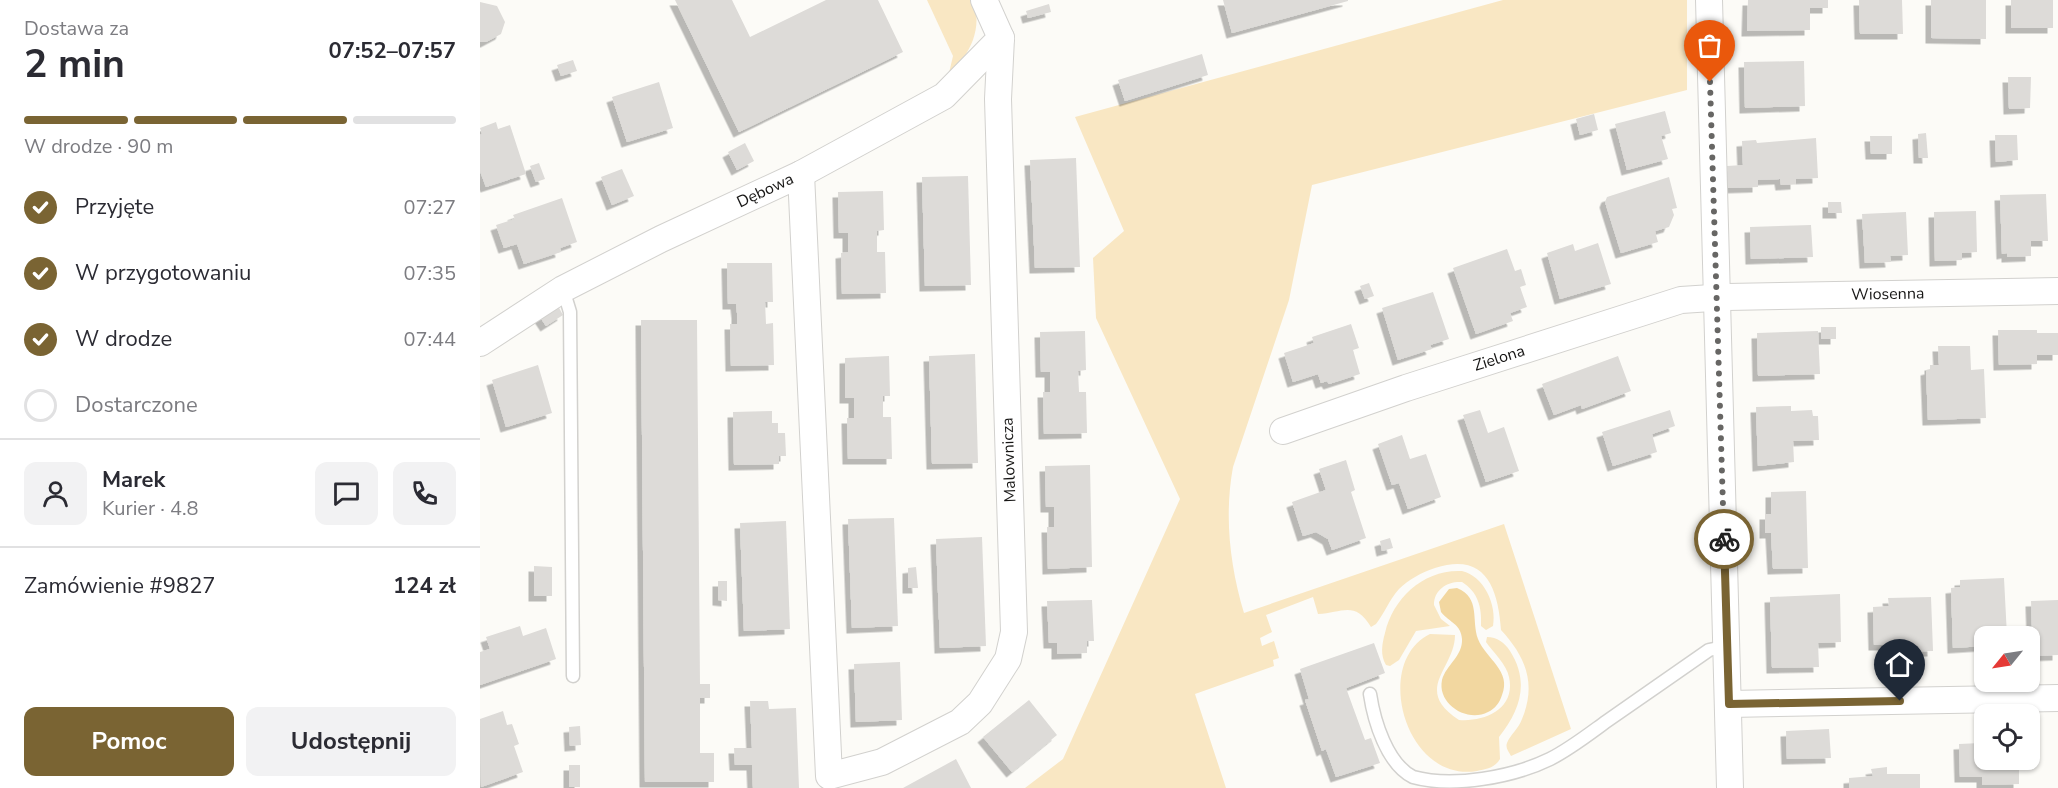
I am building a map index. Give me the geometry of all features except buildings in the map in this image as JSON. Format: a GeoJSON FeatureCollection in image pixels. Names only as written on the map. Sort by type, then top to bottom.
{"type":"FeatureCollection","features":[{"type":"Feature","properties":{"kind":"street"},"geometry":{"type":"LineString","coordinates":[[984,0],[1000,38]]}},
{"type":"Feature","properties":{"kind":"street"},"geometry":{"type":"LineString","coordinates":[[1709,0],[1730,788]]}},
{"type":"Feature","properties":{"kind":"street","name":"Dębowa"},"geometry":{"type":"LineString","coordinates":[[480,343],[563,289],[661,239],[801,174],[944,96],[1000,38]]}},
{"type":"Feature","properties":{"kind":"street","name":"Malownicza"},"geometry":{"type":"LineString","coordinates":[[801,174],[830,782],[882,762],[960,722],[980,703],[1008,659],[1014,632],[998,99],[1000,38]]}},
{"type":"Feature","properties":{"kind":"street","name":"Wiosenna"},"geometry":{"type":"LineString","coordinates":[[1717,297],[2058,291]]}},
{"type":"Feature","properties":{"kind":"street","name":"Zielona"},"geometry":{"type":"LineString","coordinates":[[1283,430],[1681,300],[1717,297]]}},
{"type":"Feature","properties":{"kind":"street"},"geometry":{"type":"LineString","coordinates":[[1729,704],[2058,698]]}},
{"type":"Feature","properties":{"kind":"lane"},"geometry":{"type":"LineString","coordinates":[[563,289],[570,312],[573,676]]}},
{"type":"Feature","properties":{"kind":"lane"},"geometry":{"type":"LineString","coordinates":[[1370,694],[1374,717],[1398,765],[1412,777],[1450,785],[1514,775],[1552,758],[1709,650],[1728,646]]}},
{"type":"Feature","properties":{"kind":"shaded area"},"geometry":{"type":"Polygon","coordinates":[[[927,0],[973,0],[977,20],[973,40],[963,58],[949,73],[953,56],[927,0]]]}},
{"type":"Feature","properties":{"kind":"shaded area"},"geometry":{"type":"Polygon","coordinates":[[[1503,0],[1687,0],[1687,90],[1312,185],[1289,300],[1233,467],[1229,504],[1230,541],[1235,577],[1244,613],[1504,524],[1571,729],[1511,756],[1507,743],[1521,722],[1526,706],[1528,682],[1526,671],[1517,650],[1501,630],[1496,600],[1486,577],[1477,569],[1452,564],[1430,570],[1407,582],[1395,593],[1376,624],[1371,627],[1359,613],[1354,611],[1318,614],[1313,597],[1266,615],[1272,632],[1260,638],[1262,646],[1274,641],[1279,658],[1273,660],[1274,666],[1195,694],[1226,788],[1025,788],[1063,759],[1180,499],[1096,318],[1093,258],[1124,231],[1075,117],[1503,0]]]}},
{"type":"Feature","properties":{"kind":"shaded area"},"geometry":{"type":"Polygon","coordinates":[[[1462,571],[1470,574],[1483,585],[1493,609],[1493,626],[1486,630],[1481,626],[1478,601],[1472,590],[1462,582],[1452,583],[1439,590],[1434,605],[1441,619],[1450,626],[1416,631],[1399,660],[1390,666],[1386,665],[1382,653],[1384,637],[1389,620],[1403,597],[1412,588],[1435,575],[1462,571]]]}},
{"type":"Feature","properties":{"kind":"shaded area"},"geometry":{"type":"Polygon","coordinates":[[[1457,588],[1465,592],[1469,598],[1474,610],[1478,639],[1504,679],[1499,703],[1491,711],[1480,715],[1471,715],[1455,709],[1444,697],[1442,689],[1444,675],[1460,650],[1462,639],[1460,630],[1441,612],[1439,602],[1449,589],[1457,588]]]}},
{"type":"Feature","properties":{"kind":"shaded area"},"geometry":{"type":"Polygon","coordinates":[[[1430,634],[1455,635],[1453,647],[1437,688],[1445,709],[1459,720],[1488,716],[1503,705],[1508,698],[1510,688],[1508,672],[1486,642],[1487,637],[1503,643],[1516,663],[1520,674],[1520,696],[1512,717],[1499,737],[1500,759],[1490,768],[1477,771],[1452,770],[1431,759],[1415,740],[1405,718],[1400,693],[1403,669],[1412,648],[1430,634]]]}},
{"type":"Feature","properties":{"kind":"way so far"},"geometry":{"type":"LineString","coordinates":[[1710,82],[1724,539]]}},
{"type":"Feature","properties":{"kind":"route"},"geometry":{"type":"LineString","coordinates":[[1724,539],[1729,704],[1900,701]]}}]}
